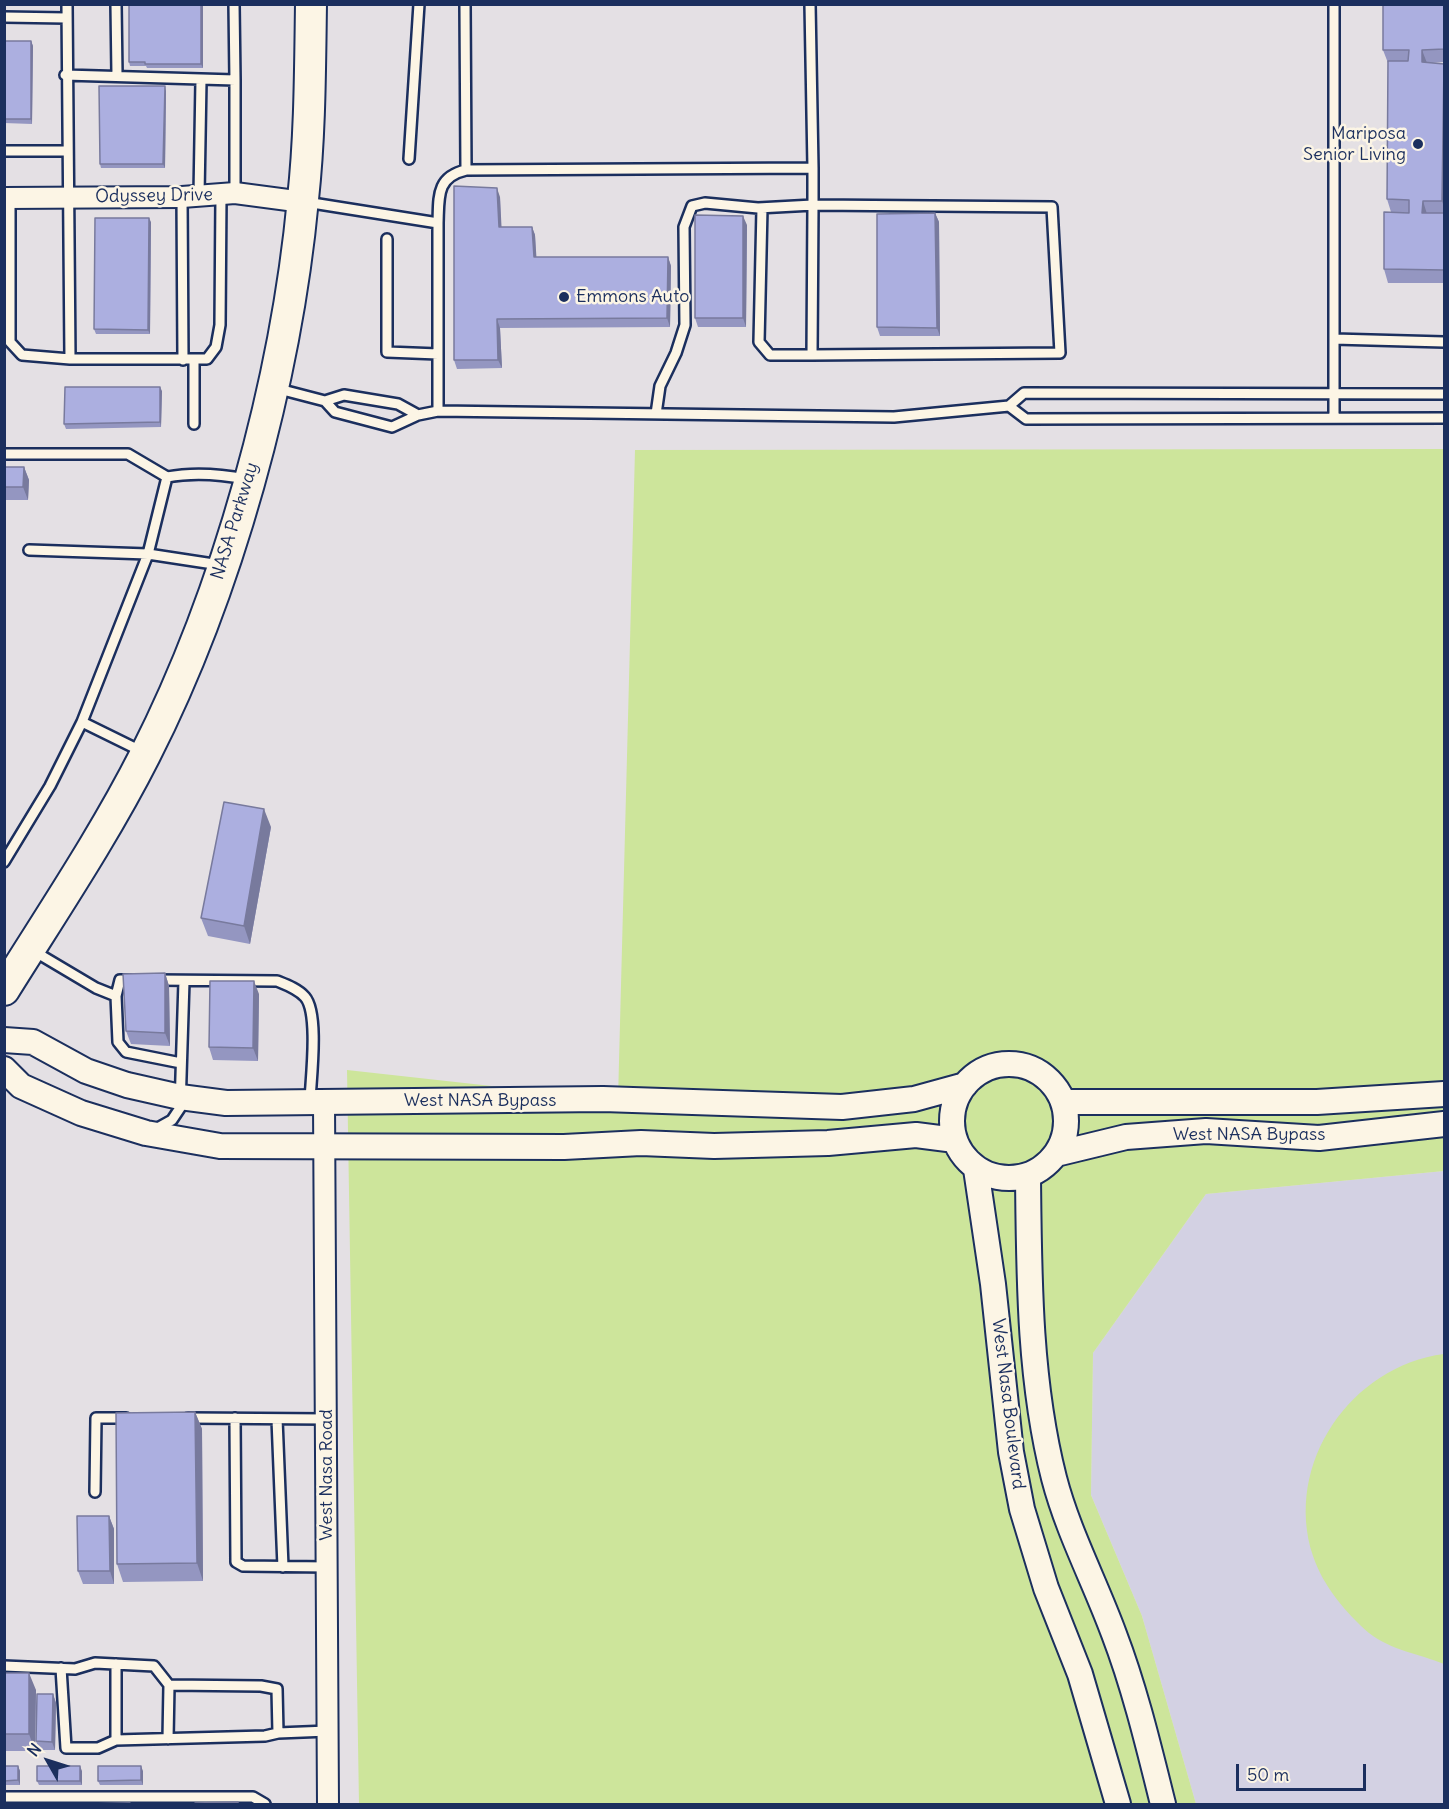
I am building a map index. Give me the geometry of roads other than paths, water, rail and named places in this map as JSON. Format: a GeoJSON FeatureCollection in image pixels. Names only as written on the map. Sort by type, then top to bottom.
{"type":"FeatureCollection","features":[{"type":"Feature","properties":{"kind":"main road","name":"NASA Parkway"},"geometry":{"type":"LineString","coordinates":[[4,990],[114,812],[146,754],[181,678],[223,565],[249,480],[273,387],[291,295],[308,141],[311,4]]}},
{"type":"Feature","properties":{"kind":"street","name":"Odyssey Drive"},"geometry":{"type":"LineString","coordinates":[[8,198],[228,194],[303,202]]}},
{"type":"Feature","properties":{"kind":"street","name":"West NASA Bypass"},"geometry":{"type":"LineString","coordinates":[[4,1040],[33,1042],[86,1071],[127,1085],[180,1097],[226,1103],[603,1099],[842,1107],[914,1099],[965,1084],[981,1072],[999,1065],[1018,1065],[1037,1072],[1045,1078],[1064,1102],[1317,1102],[1444,1094]]}},
{"type":"Feature","properties":{"kind":"street"},"geometry":{"type":"LineString","coordinates":[[4,1069],[21,1086],[81,1113],[146,1133],[220,1146],[564,1147],[640,1143],[714,1146],[828,1143],[916,1135],[955,1140]]}},
{"type":"Feature","properties":{"kind":"street"},"geometry":{"type":"LineString","coordinates":[[965,1084],[955,1102],[952,1121],[955,1140],[963,1156],[976,1169],[992,1176],[1010,1179],[1028,1176]]}},
{"type":"Feature","properties":{"kind":"street","name":"West Nasa Road"},"geometry":{"type":"LineString","coordinates":[[317,1102],[325,1145],[328,1804]]}},
{"type":"Feature","properties":{"kind":"street"},"geometry":{"type":"LineString","coordinates":[[1056,1154],[1064,1138],[1066,1120],[1064,1102]]}},
{"type":"Feature","properties":{"kind":"street","name":"West NASA Bypass"},"geometry":{"type":"LineString","coordinates":[[1028,1176],[1043,1167],[1056,1154],[1137,1136],[1206,1131],[1319,1138],[1444,1124]]}},
{"type":"Feature","properties":{"kind":"street","name":"West Nasa Boulevard"},"geometry":{"type":"LineString","coordinates":[[976,1169],[993,1284],[1011,1452],[1022,1509],[1046,1588],[1080,1674],[1118,1804]]}},
{"type":"Feature","properties":{"kind":"street","name":"West Nasa Boulevard"},"geometry":{"type":"LineString","coordinates":[[1028,1176],[1028,1266],[1038,1387],[1054,1478],[1080,1552],[1115,1637],[1163,1804]]}},
{"type":"Feature","properties":{"kind":"lane"},"geometry":{"type":"LineString","coordinates":[[67,4],[65,75],[70,358]]}},
{"type":"Feature","properties":{"kind":"lane"},"geometry":{"type":"LineString","coordinates":[[116,4],[117,75]]}},
{"type":"Feature","properties":{"kind":"lane"},"geometry":{"type":"LineString","coordinates":[[8,198],[10,342],[22,355],[70,358],[207,359],[216,347],[220,325],[234,80],[234,4]]}},
{"type":"Feature","properties":{"kind":"lane"},"geometry":{"type":"LineString","coordinates":[[409,159],[418,4]]}},
{"type":"Feature","properties":{"kind":"lane"},"geometry":{"type":"LineString","coordinates":[[465,4],[466,170]]}},
{"type":"Feature","properties":{"kind":"lane"},"geometry":{"type":"LineString","coordinates":[[810,4],[813,168],[812,355]]}},
{"type":"Feature","properties":{"kind":"lane"},"geometry":{"type":"LineString","coordinates":[[1334,4],[1334,417]]}},
{"type":"Feature","properties":{"kind":"lane"},"geometry":{"type":"LineString","coordinates":[[4,17],[66,18]]}},
{"type":"Feature","properties":{"kind":"lane"},"geometry":{"type":"LineString","coordinates":[[65,75],[234,80]]}},
{"type":"Feature","properties":{"kind":"lane"},"geometry":{"type":"LineString","coordinates":[[183,360],[191,196],[201,80]]}},
{"type":"Feature","properties":{"kind":"lane"},"geometry":{"type":"LineString","coordinates":[[4,151],[67,151]]}},
{"type":"Feature","properties":{"kind":"lane"},"geometry":{"type":"LineString","coordinates":[[438,411],[438,223],[440,195],[444,181],[452,173],[466,170],[813,168]]}},
{"type":"Feature","properties":{"kind":"lane"},"geometry":{"type":"LineString","coordinates":[[303,202],[438,223]]}},
{"type":"Feature","properties":{"kind":"lane"},"geometry":{"type":"LineString","coordinates":[[656,414],[660,386],[676,353],[685,325],[684,227],[692,206],[705,204],[762,208],[813,205],[1052,207],[1060,353],[770,355],[759,342],[762,208]]}},
{"type":"Feature","properties":{"kind":"lane"},"geometry":{"type":"LineString","coordinates":[[387,239],[387,352],[438,354]]}},
{"type":"Feature","properties":{"kind":"lane"},"geometry":{"type":"LineString","coordinates":[[1334,339],[1444,342]]}},
{"type":"Feature","properties":{"kind":"lane"},"geometry":{"type":"LineString","coordinates":[[194,360],[194,424]]}},
{"type":"Feature","properties":{"kind":"lane"},"geometry":{"type":"LineString","coordinates":[[273,387],[325,401],[344,395],[398,404],[418,415]]}},
{"type":"Feature","properties":{"kind":"lane"},"geometry":{"type":"LineString","coordinates":[[325,401],[335,412],[392,427],[418,415],[438,411],[894,417],[1009,406],[1024,393],[1444,394]]}},
{"type":"Feature","properties":{"kind":"lane"},"geometry":{"type":"LineString","coordinates":[[1009,406],[1026,418],[1444,418]]}},
{"type":"Feature","properties":{"kind":"lane"},"geometry":{"type":"LineString","coordinates":[[4,454],[128,453],[167,477],[203,475],[249,480]]}},
{"type":"Feature","properties":{"kind":"lane"},"geometry":{"type":"LineString","coordinates":[[4,862],[50,786],[82,722],[148,554],[167,477]]}},
{"type":"Feature","properties":{"kind":"lane"},"geometry":{"type":"LineString","coordinates":[[29,550],[148,554],[223,565]]}},
{"type":"Feature","properties":{"kind":"lane"},"geometry":{"type":"LineString","coordinates":[[82,722],[146,754]]}},
{"type":"Feature","properties":{"kind":"lane"},"geometry":{"type":"LineString","coordinates":[[30,949],[96,988],[116,996]]}},
{"type":"Feature","properties":{"kind":"lane"},"geometry":{"type":"LineString","coordinates":[[182,1063],[126,1052],[118,1042],[116,996],[120,980],[277,981],[291,986],[306,998],[312,1012],[317,1102]]}},
{"type":"Feature","properties":{"kind":"lane"},"geometry":{"type":"LineString","coordinates":[[146,1133],[177,1115],[182,1063],[184,981]]}},
{"type":"Feature","properties":{"kind":"lane"},"geometry":{"type":"LineString","coordinates":[[95,1492],[96,1418],[142,1418]]}},
{"type":"Feature","properties":{"kind":"lane"},"geometry":{"type":"LineString","coordinates":[[177,1418],[327,1419]]}},
{"type":"Feature","properties":{"kind":"lane"},"geometry":{"type":"LineString","coordinates":[[235,1418],[236,1562],[243,1566],[327,1567]]}},
{"type":"Feature","properties":{"kind":"lane"},"geometry":{"type":"LineString","coordinates":[[277,1419],[283,1566]]}},
{"type":"Feature","properties":{"kind":"lane"},"geometry":{"type":"LineString","coordinates":[[4,1666],[75,1669],[95,1663],[154,1666],[169,1685],[168,1739]]}},
{"type":"Feature","properties":{"kind":"lane"},"geometry":{"type":"LineString","coordinates":[[116,1664],[116,1740]]}},
{"type":"Feature","properties":{"kind":"lane"},"geometry":{"type":"LineString","coordinates":[[61,1668],[66,1748],[98,1748],[116,1740],[265,1737],[278,1733],[328,1731]]}},
{"type":"Feature","properties":{"kind":"lane"},"geometry":{"type":"LineString","coordinates":[[169,1685],[261,1686],[277,1689],[278,1733]]}},
{"type":"Feature","properties":{"kind":"lane"},"geometry":{"type":"LineString","coordinates":[[4,1797],[253,1797],[265,1804]]}},
{"type":"Feature","properties":{"kind":"place","name":"Mariposa Senior Living"},"geometry":{"type":"Point","coordinates":[1418,144]}},
{"type":"Feature","properties":{"kind":"place","name":"Emmons Auto"},"geometry":{"type":"Point","coordinates":[564,297]}}]}
